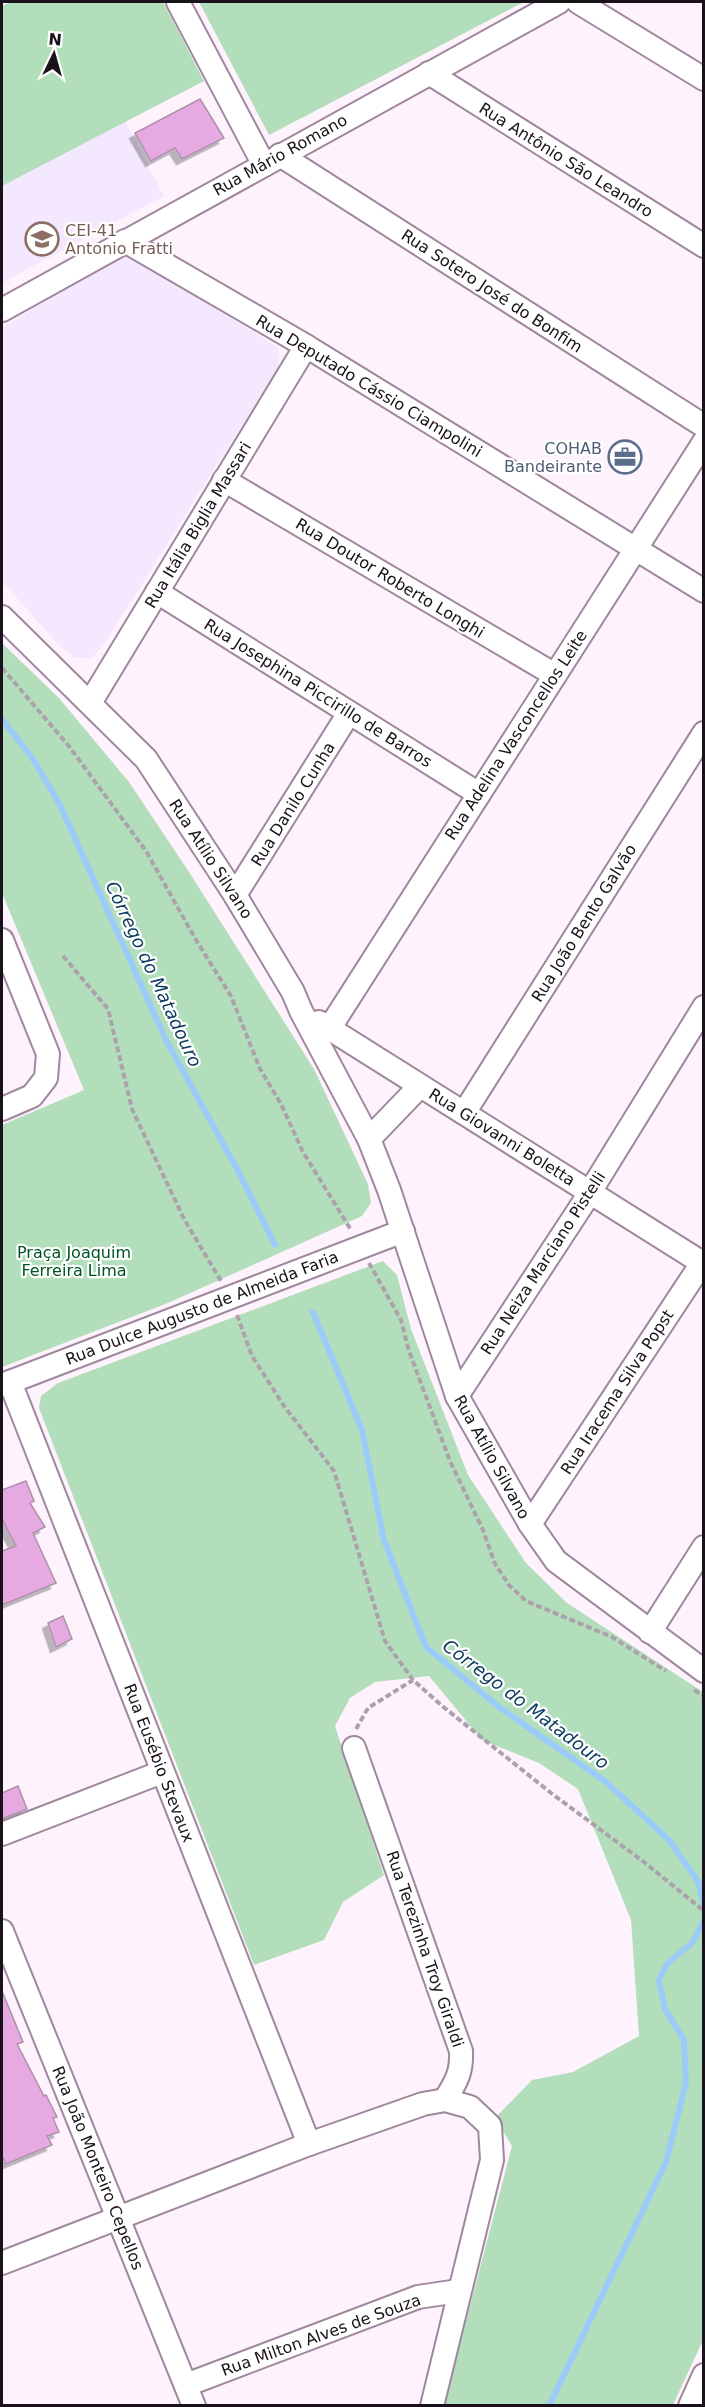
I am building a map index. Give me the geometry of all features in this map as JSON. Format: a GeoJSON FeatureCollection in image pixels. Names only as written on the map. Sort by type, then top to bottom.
{"type":"FeatureCollection","features":[{"type":"Feature","properties":{"kind":"street"},"geometry":{"type":"LineString","coordinates":[[178,2],[272,160]]}},
{"type":"Feature","properties":{"kind":"street","name":"Rua Mário Romano"},"geometry":{"type":"LineString","coordinates":[[2,310],[559,2]]}},
{"type":"Feature","properties":{"kind":"street"},"geometry":{"type":"LineString","coordinates":[[578,2],[704,79]]}},
{"type":"Feature","properties":{"kind":"street","name":"Rua Antônio São Leandro"},"geometry":{"type":"LineString","coordinates":[[429,73],[704,246]]}},
{"type":"Feature","properties":{"kind":"street","name":"Rua Sotero José do Bonfim"},"geometry":{"type":"LineString","coordinates":[[272,160],[704,426]]}},
{"type":"Feature","properties":{"kind":"street","name":"Rua Deputado Cássio Ciampolini"},"geometry":{"type":"LineString","coordinates":[[125,241],[306,346],[704,591]]}},
{"type":"Feature","properties":{"kind":"street","name":"Rua Itália Biglia Massari"},"geometry":{"type":"LineString","coordinates":[[90,703],[306,346]]}},
{"type":"Feature","properties":{"kind":"street","name":"Rua Adelina Vasconcellos Leite"},"geometry":{"type":"LineString","coordinates":[[329,1029],[704,442]]}},
{"type":"Feature","properties":{"kind":"street","name":"Rua Doutor Roberto Longhi"},"geometry":{"type":"LineString","coordinates":[[224,480],[555,675]]}},
{"type":"Feature","properties":{"kind":"street","name":"Rua Josephina Piccirillo de Barros"},"geometry":{"type":"LineString","coordinates":[[157,592],[479,794]]}},
{"type":"Feature","properties":{"kind":"street","name":"Rua Atílio Silvano"},"geometry":{"type":"LineString","coordinates":[[2,617],[146,759],[236,895],[293,992],[369,1139],[403,1231],[457,1396],[530,1524],[556,1561],[650,1632],[694,1677]]}},
{"type":"Feature","properties":{"kind":"street","name":"Rua Danilo Cunha"},"geometry":{"type":"LineString","coordinates":[[236,895],[349,713]]}},
{"type":"Feature","properties":{"kind":"street","name":"Rua João Bento Galvão"},"geometry":{"type":"LineString","coordinates":[[464,1113],[704,733]]}},
{"type":"Feature","properties":{"kind":"street"},"geometry":{"type":"LineString","coordinates":[[2,943],[48,1054],[46,1078],[32,1096],[2,1109]]}},
{"type":"Feature","properties":{"kind":"street","name":"Rua Neiza Marciano Pistelli"},"geometry":{"type":"LineString","coordinates":[[457,1396],[590,1192],[704,1007]]}},
{"type":"Feature","properties":{"kind":"street","name":"Rua Giovanni Boletta"},"geometry":{"type":"LineString","coordinates":[[301,1011],[703,1262]]}},
{"type":"Feature","properties":{"kind":"street"},"geometry":{"type":"LineString","coordinates":[[369,1139],[420,1086]]}},
{"type":"Feature","properties":{"kind":"street","name":"Rua Dulce Augusto de Almeida Faria"},"geometry":{"type":"LineString","coordinates":[[6,1383],[403,1231]]}},
{"type":"Feature","properties":{"kind":"street","name":"Rua Iracema Silva Popst"},"geometry":{"type":"LineString","coordinates":[[530,1524],[703,1262]]}},
{"type":"Feature","properties":{"kind":"street","name":"Rua Eusébio Stevaux"},"geometry":{"type":"LineString","coordinates":[[6,1383],[309,2144]]}},
{"type":"Feature","properties":{"kind":"street"},"geometry":{"type":"LineString","coordinates":[[650,1632],[704,1547]]}},
{"type":"Feature","properties":{"kind":"street","name":"Rua Terezinha Troy Giraldi"},"geometry":{"type":"LineString","coordinates":[[354,1748],[461,2051],[462,2067],[445,2100]]}},
{"type":"Feature","properties":{"kind":"street"},"geometry":{"type":"LineString","coordinates":[[2,1834],[162,1772]]}},
{"type":"Feature","properties":{"kind":"street","name":"Rua João Monteiro Cepellos"},"geometry":{"type":"LineString","coordinates":[[2,1931],[190,2395]]}},
{"type":"Feature","properties":{"kind":"street"},"geometry":{"type":"LineString","coordinates":[[2,2263],[309,2144],[423,2104],[445,2100],[470,2107],[490,2126],[492,2160],[458,2291],[432,2406]]}},
{"type":"Feature","properties":{"kind":"street","name":"Rua Milton Alves de Souza"},"geometry":{"type":"LineString","coordinates":[[190,2395],[418,2298],[458,2291]]}},
{"type":"Feature","properties":{"kind":"street"},"geometry":{"type":"LineString","coordinates":[[690,2406],[704,2375]]}},
{"type":"Feature","properties":{"kind":"path"},"geometry":{"type":"LineString","coordinates":[[2,668],[68,745],[146,851],[196,940],[231,996],[260,1069],[281,1104],[303,1152],[401,1320],[409,1352],[450,1461],[483,1530],[495,1564],[509,1585],[526,1600],[612,1637],[667,1672]]}},
{"type":"Feature","properties":{"kind":"path"},"geometry":{"type":"LineString","coordinates":[[63,956],[108,1009],[132,1109],[184,1219],[240,1293],[252,1356],[284,1406],[334,1471],[385,1641],[413,1680],[441,1705],[704,1911]]}},
{"type":"Feature","properties":{"kind":"path"},"geometry":{"type":"LineString","coordinates":[[694,1677],[704,1696]]}},
{"type":"Feature","properties":{"kind":"path"},"geometry":{"type":"LineString","coordinates":[[354,1748],[353,1737],[368,1708],[413,1680]]}},
{"type":"Feature","properties":{"kind":"shaded area","name":"CEI-41 Antonio Fratti"},"geometry":{"type":"Polygon","coordinates":[[[125,121],[164,196],[2,283],[2,186],[125,121]]]}},
{"type":"Feature","properties":{"kind":"shaded area"},"geometry":{"type":"Polygon","coordinates":[[[127,255],[278,347],[279,366],[105,643],[92,658],[74,658],[54,640],[2,581],[2,328],[119,257],[127,255]]]}},
{"type":"Feature","properties":{"kind":"green space"},"geometry":{"type":"Polygon","coordinates":[[[11,2],[163,2],[204,81],[2,186],[2,6],[11,2]]]}},
{"type":"Feature","properties":{"kind":"green space"},"geometry":{"type":"Polygon","coordinates":[[[199,2],[524,2],[269,135],[199,2]]]}},
{"type":"Feature","properties":{"kind":"green space","name":"Praça Joaquim Ferreira Lima"},"geometry":{"type":"Polygon","coordinates":[[[2,643],[59,698],[129,782],[189,872],[314,1069],[368,1184],[371,1203],[362,1216],[168,1303],[2,1367],[2,1125],[84,1090],[2,893],[2,643]]]}},
{"type":"Feature","properties":{"kind":"green space"},"geometry":{"type":"Polygon","coordinates":[[[383,1261],[397,1275],[411,1329],[468,1475],[526,1563],[567,1603],[703,1692],[704,2338],[673,2405],[444,2405],[512,2146],[495,2118],[532,2080],[573,2072],[639,2036],[631,1920],[578,1789],[539,1763],[482,1740],[429,1676],[375,1682],[350,1698],[335,1726],[384,1875],[343,1902],[324,1940],[254,1965],[39,1408],[41,1396],[58,1383],[383,1261]]]}},
{"type":"Feature","properties":{"kind":"building"},"geometry":{"type":"Polygon","coordinates":[[[200,99],[224,138],[182,159],[175,148],[151,161],[135,133],[200,99]]]}},
{"type":"Feature","properties":{"kind":"building"},"geometry":{"type":"Polygon","coordinates":[[[26,1481],[34,1501],[30,1503],[45,1527],[33,1533],[56,1583],[2,1605],[2,1551],[16,1546],[2,1519],[2,1490],[26,1481]]]}},
{"type":"Feature","properties":{"kind":"building"},"geometry":{"type":"Polygon","coordinates":[[[63,1616],[72,1639],[56,1647],[48,1623],[63,1616]]]}},
{"type":"Feature","properties":{"kind":"building"},"geometry":{"type":"Polygon","coordinates":[[[18,1786],[27,1809],[2,1819],[2,1793],[18,1786]]]}},
{"type":"Feature","properties":{"kind":"building"},"geometry":{"type":"Polygon","coordinates":[[[2,1991],[23,2042],[17,2044],[57,2117],[53,2118],[59,2132],[47,2136],[52,2145],[6,2164],[2,2156],[2,1991]]]}},
{"type":"Feature","properties":{"kind":"waterway","name":"Córrego do Matadouro"},"geometry":{"type":"LineString","coordinates":[[2,719],[33,759],[60,805],[166,1040],[237,1169],[275,1245]]}},
{"type":"Feature","properties":{"kind":"waterway","name":"Córrego do Matadouro"},"geometry":{"type":"LineString","coordinates":[[313,1312],[362,1430],[384,1540],[426,1647],[499,1707],[606,1782],[669,1840],[698,1881],[704,1885]]}},
{"type":"Feature","properties":{"kind":"waterway"},"geometry":{"type":"LineString","coordinates":[[698,1881],[704,1906]]}},
{"type":"Feature","properties":{"kind":"waterway"},"geometry":{"type":"LineString","coordinates":[[549,2406],[666,2162],[686,2083],[684,2040],[665,2009],[659,1980],[667,1964],[692,1943],[704,1921]]}},
{"type":"Feature","properties":{"kind":"place","name":"CEI-41 Antonio Fratti"},"geometry":{"type":"Point","coordinates":[42,239]}},
{"type":"Feature","properties":{"kind":"place","name":"COHAB Bandeirante"},"geometry":{"type":"Point","coordinates":[625,457]}}]}
